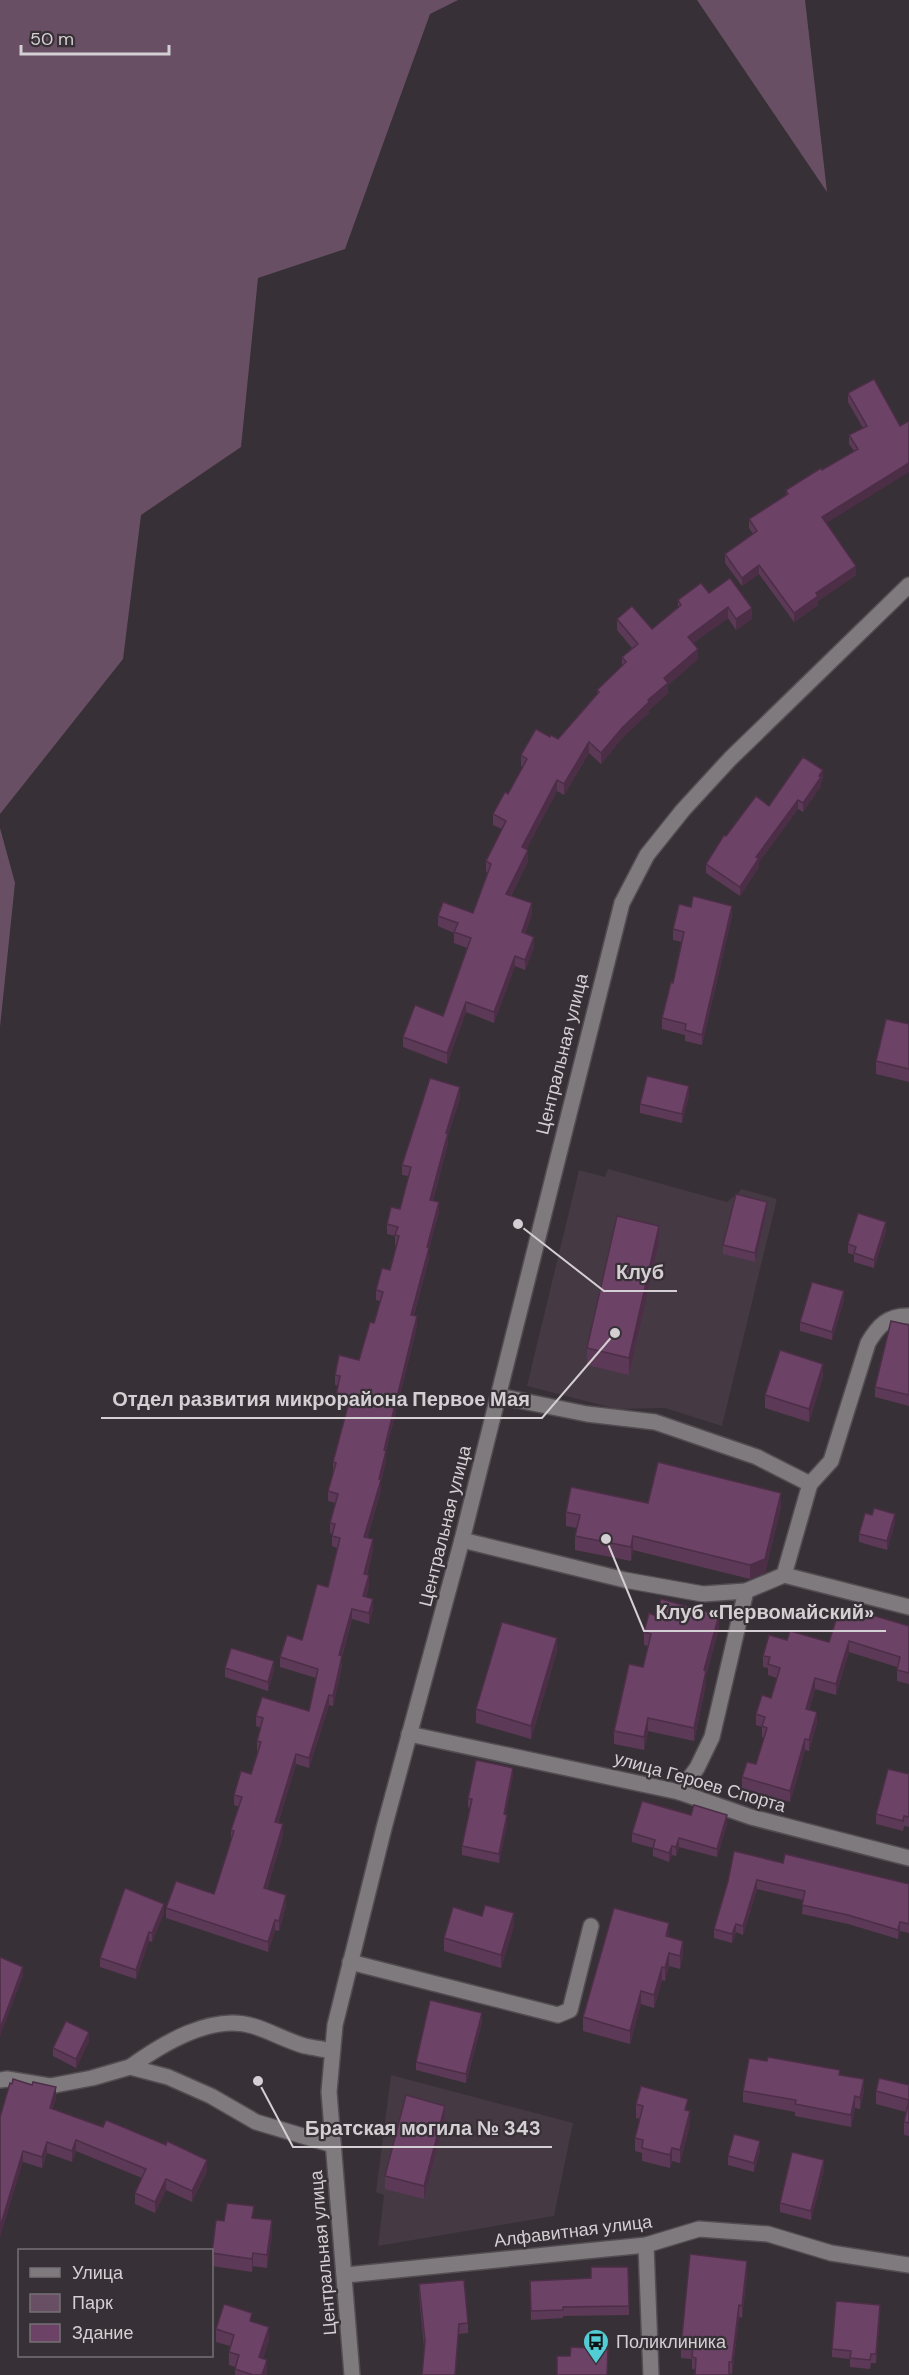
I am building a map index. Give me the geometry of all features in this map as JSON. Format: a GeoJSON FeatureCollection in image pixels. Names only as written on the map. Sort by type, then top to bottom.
{"type":"FeatureCollection","features":[{"type":"Feature","properties":{"kind":"street","name":"Центральная улица"},"geometry":{"type":"LineString","coordinates":[[352,2375],[346,2275],[329,2092],[335,2025],[462,1540],[622,903],[647,855],[683,810],[730,759],[909,585]]}},
{"type":"Feature","properties":{"kind":"street"},"geometry":{"type":"LineString","coordinates":[[784,1575],[810,1484],[831,1461],[868,1343],[876,1329],[885,1321],[899,1315],[909,1316]]}},
{"type":"Feature","properties":{"kind":"street"},"geometry":{"type":"LineString","coordinates":[[498,1396],[587,1414],[655,1422],[757,1457],[810,1484]]}},
{"type":"Feature","properties":{"kind":"street"},"geometry":{"type":"LineString","coordinates":[[462,1540],[647,1584],[703,1594],[746,1591],[784,1575],[909,1607]]}},
{"type":"Feature","properties":{"kind":"street"},"geometry":{"type":"LineString","coordinates":[[679,1792],[697,1768],[712,1737],[746,1591]]}},
{"type":"Feature","properties":{"kind":"street","name":"улица Героев Спорта"},"geometry":{"type":"LineString","coordinates":[[410,1734],[679,1792],[751,1818],[909,1858]]}},
{"type":"Feature","properties":{"kind":"street"},"geometry":{"type":"LineString","coordinates":[[350,1962],[558,2015],[570,2010],[591,1926]]}},
{"type":"Feature","properties":{"kind":"street"},"geometry":{"type":"LineString","coordinates":[[0,2080],[7,2079],[50,2086],[92,2078],[130,2067],[152,2051],[198,2029],[229,2022],[251,2025],[303,2046],[332,2051]]}},
{"type":"Feature","properties":{"kind":"street"},"geometry":{"type":"LineString","coordinates":[[130,2067],[168,2077],[256,2121],[333,2145]]}},
{"type":"Feature","properties":{"kind":"street","name":"Алфавитная улица"},"geometry":{"type":"LineString","coordinates":[[346,2275],[646,2245],[699,2229],[768,2234],[831,2253],[909,2265]]}},
{"type":"Feature","properties":{"kind":"street"},"geometry":{"type":"LineString","coordinates":[[646,2245],[651,2375]]}},
{"type":"Feature","properties":{"kind":"shaded area"},"geometry":{"type":"Polygon","coordinates":[[[608,1169],[727,1202],[742,1189],[777,1199],[722,1426],[665,1408],[617,1409],[527,1386],[579,1170],[605,1177],[608,1169]]]}},
{"type":"Feature","properties":{"kind":"shaded area"},"geometry":{"type":"Polygon","coordinates":[[[391,2075],[573,2123],[554,2216],[378,2246],[384,2195],[376,2192],[391,2075]]]}},
{"type":"Feature","properties":{"kind":"green space"},"geometry":{"type":"Polygon","coordinates":[[[0,0],[458,0],[430,14],[345,249],[258,278],[241,447],[141,515],[123,659],[0,814],[0,0]]]}},
{"type":"Feature","properties":{"kind":"green space"},"geometry":{"type":"Polygon","coordinates":[[[697,0],[805,0],[827,192],[697,0]]]}},
{"type":"Feature","properties":{"kind":"green space"},"geometry":{"type":"Polygon","coordinates":[[[0,828],[15,883],[0,1027],[0,828]]]}},
{"type":"Feature","properties":{"kind":"building"},"geometry":{"type":"Polygon","coordinates":[[[874,379],[900,426],[909,421],[909,463],[822,517],[856,566],[816,593],[818,596],[794,613],[759,565],[742,578],[725,554],[757,531],[749,519],[788,494],[786,490],[858,449],[849,435],[867,426],[848,393],[874,379]]]}},
{"type":"Feature","properties":{"kind":"building"},"geometry":{"type":"Polygon","coordinates":[[[730,578],[752,608],[736,619],[728,607],[688,637],[698,649],[664,678],[668,683],[648,700],[649,702],[622,728],[601,753],[589,742],[564,784],[557,780],[522,847],[528,850],[506,894],[532,903],[522,932],[534,937],[525,960],[515,956],[494,1012],[466,1002],[447,1053],[403,1037],[415,1005],[443,1016],[471,938],[454,932],[458,923],[438,916],[443,902],[473,913],[491,864],[486,861],[506,821],[493,814],[505,792],[508,794],[527,759],[521,755],[536,729],[558,739],[599,692],[597,690],[626,662],[622,657],[638,644],[617,619],[632,606],[652,629],[681,605],[678,600],[701,583],[709,593],[730,578]]]}},
{"type":"Feature","properties":{"kind":"building"},"geometry":{"type":"Polygon","coordinates":[[[803,757],[823,770],[819,776],[821,777],[803,803],[798,800],[756,857],[759,858],[740,887],[706,864],[724,835],[726,836],[756,796],[769,806],[803,757]]]}},
{"type":"Feature","properties":{"kind":"building"},"geometry":{"type":"Polygon","coordinates":[[[693,896],[732,906],[702,1035],[685,1030],[686,1024],[662,1018],[671,982],[673,983],[684,932],[673,929],[679,904],[691,907],[693,896]]]}},
{"type":"Feature","properties":{"kind":"building"},"geometry":{"type":"Polygon","coordinates":[[[886,1019],[909,1024],[909,1069],[876,1061],[886,1019]]]}},
{"type":"Feature","properties":{"kind":"building"},"geometry":{"type":"Polygon","coordinates":[[[647,1076],[689,1086],[682,1114],[640,1104],[647,1076]]]}},
{"type":"Feature","properties":{"kind":"building"},"geometry":{"type":"Polygon","coordinates":[[[430,1078],[460,1087],[430,1200],[439,1202],[411,1315],[417,1316],[384,1450],[386,1451],[379,1479],[381,1480],[364,1537],[373,1539],[364,1574],[369,1575],[363,1596],[373,1599],[369,1613],[352,1609],[339,1655],[342,1656],[333,1696],[329,1695],[309,1758],[296,1754],[275,1822],[283,1824],[264,1888],[286,1895],[279,1921],[275,1920],[268,1942],[166,1908],[176,1881],[214,1894],[242,1797],[234,1795],[241,1771],[251,1774],[261,1742],[257,1741],[263,1718],[256,1716],[262,1697],[309,1711],[318,1669],[280,1657],[287,1635],[302,1640],[317,1584],[328,1587],[340,1538],[332,1536],[335,1524],[330,1523],[338,1494],[328,1491],[336,1463],[333,1462],[350,1398],[336,1395],[340,1376],[335,1375],[339,1355],[359,1360],[370,1322],[374,1323],[383,1292],[376,1290],[382,1268],[390,1270],[399,1236],[395,1235],[398,1227],[387,1224],[391,1207],[400,1209],[411,1167],[402,1165],[430,1078]]]}},
{"type":"Feature","properties":{"kind":"building"},"geometry":{"type":"Polygon","coordinates":[[[736,1194],[767,1202],[755,1253],[723,1245],[736,1194]]]}},
{"type":"Feature","properties":{"kind":"building"},"geometry":{"type":"Polygon","coordinates":[[[858,1213],[886,1222],[874,1260],[854,1253],[856,1247],[848,1244],[858,1213]]]}},
{"type":"Feature","properties":{"kind":"building"},"geometry":{"type":"Polygon","coordinates":[[[617,1216],[659,1226],[629,1358],[587,1348],[617,1216]]]}},
{"type":"Feature","properties":{"kind":"building"},"geometry":{"type":"Polygon","coordinates":[[[812,1282],[844,1291],[832,1332],[800,1322],[812,1282]]]}},
{"type":"Feature","properties":{"kind":"building"},"geometry":{"type":"Polygon","coordinates":[[[891,1321],[909,1325],[909,1395],[875,1387],[891,1321]]]}},
{"type":"Feature","properties":{"kind":"building"},"geometry":{"type":"Polygon","coordinates":[[[780,1350],[823,1364],[809,1409],[765,1395],[780,1350]]]}},
{"type":"Feature","properties":{"kind":"building"},"geometry":{"type":"Polygon","coordinates":[[[658,1462],[781,1493],[765,1559],[750,1565],[633,1536],[631,1547],[575,1536],[580,1515],[566,1512],[571,1487],[648,1503],[658,1462]]]}},
{"type":"Feature","properties":{"kind":"building"},"geometry":{"type":"Polygon","coordinates":[[[874,1508],[895,1514],[887,1541],[859,1534],[865,1513],[872,1515],[874,1508]]]}},
{"type":"Feature","properties":{"kind":"building"},"geometry":{"type":"Polygon","coordinates":[[[661,1599],[719,1615],[704,1670],[706,1671],[694,1728],[648,1718],[644,1737],[614,1731],[629,1664],[643,1667],[651,1634],[644,1632],[649,1613],[656,1616],[661,1599]]]}},
{"type":"Feature","properties":{"kind":"building"},"geometry":{"type":"Polygon","coordinates":[[[845,1607],[909,1626],[909,1673],[897,1670],[900,1657],[849,1641],[836,1684],[815,1678],[806,1709],[817,1712],[809,1740],[805,1739],[790,1791],[742,1777],[747,1762],[756,1764],[767,1728],[762,1726],[765,1717],[756,1714],[762,1695],[771,1698],[780,1668],[768,1664],[770,1657],[763,1656],[769,1635],[787,1640],[790,1631],[829,1642],[839,1610],[844,1612],[845,1607]]]}},
{"type":"Feature","properties":{"kind":"building"},"geometry":{"type":"Polygon","coordinates":[[[502,1622],[557,1638],[531,1726],[476,1709],[502,1622]]]}},
{"type":"Feature","properties":{"kind":"building"},"geometry":{"type":"Polygon","coordinates":[[[231,1648],[274,1661],[268,1682],[225,1668],[231,1648]]]}},
{"type":"Feature","properties":{"kind":"building"},"geometry":{"type":"Polygon","coordinates":[[[476,1760],[513,1768],[499,1854],[462,1846],[472,1799],[468,1799],[476,1760]]]}},
{"type":"Feature","properties":{"kind":"building"},"geometry":{"type":"Polygon","coordinates":[[[888,1769],[909,1774],[909,1817],[904,1816],[903,1821],[876,1814],[888,1769]]]}},
{"type":"Feature","properties":{"kind":"building"},"geometry":{"type":"Polygon","coordinates":[[[642,1801],[691,1815],[694,1805],[727,1815],[717,1849],[679,1838],[676,1847],[672,1846],[669,1853],[653,1848],[655,1840],[632,1833],[642,1801]]]}},
{"type":"Feature","properties":{"kind":"building"},"geometry":{"type":"Polygon","coordinates":[[[734,1851],[783,1863],[785,1854],[909,1884],[909,1924],[900,1922],[898,1930],[848,1915],[802,1905],[805,1891],[757,1880],[743,1926],[736,1924],[732,1934],[714,1929],[734,1851]]]}},
{"type":"Feature","properties":{"kind":"building"},"geometry":{"type":"Polygon","coordinates":[[[125,1888],[164,1904],[152,1933],[149,1932],[136,1970],[100,1958],[125,1888]]]}},
{"type":"Feature","properties":{"kind":"building"},"geometry":{"type":"Polygon","coordinates":[[[485,1905],[514,1913],[501,1955],[444,1938],[453,1907],[482,1916],[485,1905]]]}},
{"type":"Feature","properties":{"kind":"building"},"geometry":{"type":"Polygon","coordinates":[[[614,1908],[669,1923],[666,1936],[683,1941],[680,1956],[669,1953],[665,1968],[662,1967],[654,1995],[641,1991],[630,2031],[583,2017],[614,1908]]]}},
{"type":"Feature","properties":{"kind":"building"},"geometry":{"type":"Polygon","coordinates":[[[0,1957],[23,1967],[0,2029],[0,1957]]]}},
{"type":"Feature","properties":{"kind":"building"},"geometry":{"type":"Polygon","coordinates":[[[430,2000],[482,2013],[466,2074],[416,2062],[430,2000]]]}},
{"type":"Feature","properties":{"kind":"building"},"geometry":{"type":"Polygon","coordinates":[[[66,2021],[89,2032],[76,2059],[53,2048],[66,2021]]]}},
{"type":"Feature","properties":{"kind":"building"},"geometry":{"type":"Polygon","coordinates":[[[768,2057],[840,2070],[839,2075],[864,2079],[860,2098],[855,2096],[851,2115],[795,2104],[796,2100],[743,2091],[749,2058],[767,2061],[768,2057]]]}},
{"type":"Feature","properties":{"kind":"building"},"geometry":{"type":"Polygon","coordinates":[[[879,2078],[909,2085],[909,2100],[876,2091],[879,2078]]]}},
{"type":"Feature","properties":{"kind":"building"},"geometry":{"type":"Polygon","coordinates":[[[13,2079],[32,2085],[33,2082],[56,2087],[50,2108],[103,2127],[106,2120],[166,2145],[167,2141],[207,2160],[192,2191],[166,2179],[155,2202],[135,2193],[146,2169],[76,2140],[72,2151],[47,2142],[42,2157],[23,2151],[0,2227],[0,2117],[13,2079]]]}},
{"type":"Feature","properties":{"kind":"building"},"geometry":{"type":"Polygon","coordinates":[[[641,2086],[688,2099],[685,2110],[690,2111],[680,2150],[672,2148],[670,2155],[642,2148],[643,2140],[635,2138],[643,2106],[636,2104],[641,2086]]]}},
{"type":"Feature","properties":{"kind":"building"},"geometry":{"type":"Polygon","coordinates":[[[406,2095],[445,2106],[424,2186],[385,2176],[406,2095]]]}},
{"type":"Feature","properties":{"kind":"building"},"geometry":{"type":"Polygon","coordinates":[[[909,2100],[909,2123],[904,2122],[909,2100]]]}},
{"type":"Feature","properties":{"kind":"building"},"geometry":{"type":"Polygon","coordinates":[[[734,2134],[760,2141],[754,2163],[728,2156],[734,2134]]]}},
{"type":"Feature","properties":{"kind":"building"},"geometry":{"type":"Polygon","coordinates":[[[792,2152],[824,2160],[811,2211],[780,2203],[792,2152]]]}},
{"type":"Feature","properties":{"kind":"building"},"geometry":{"type":"Polygon","coordinates":[[[227,2203],[254,2206],[252,2218],[272,2220],[267,2255],[253,2253],[252,2259],[213,2253],[216,2220],[224,2221],[227,2203]]]}},
{"type":"Feature","properties":{"kind":"building"},"geometry":{"type":"Polygon","coordinates":[[[690,2254],[747,2261],[742,2306],[739,2305],[732,2362],[729,2362],[729,2375],[695,2375],[696,2358],[692,2357],[693,2347],[681,2346],[690,2254]]]}},
{"type":"Feature","properties":{"kind":"building"},"geometry":{"type":"Polygon","coordinates":[[[591,2267],[628,2267],[629,2306],[563,2307],[563,2310],[531,2311],[530,2281],[591,2278],[591,2267]]]}},
{"type":"Feature","properties":{"kind":"building"},"geometry":{"type":"Polygon","coordinates":[[[464,2280],[468,2323],[459,2324],[455,2375],[422,2375],[425,2341],[419,2284],[464,2280]]]}},
{"type":"Feature","properties":{"kind":"building"},"geometry":{"type":"Polygon","coordinates":[[[836,2301],[880,2305],[876,2354],[871,2354],[870,2360],[850,2358],[851,2351],[832,2349],[836,2301]]]}},
{"type":"Feature","properties":{"kind":"building"},"geometry":{"type":"Polygon","coordinates":[[[224,2304],[252,2313],[250,2321],[269,2327],[259,2357],[267,2360],[262,2375],[253,2375],[235,2369],[239,2355],[229,2352],[234,2335],[216,2329],[224,2304]]]}},
{"type":"Feature","properties":{"kind":"building"},"geometry":{"type":"Polygon","coordinates":[[[571,2347],[608,2349],[607,2375],[557,2375],[557,2356],[570,2356],[571,2347]]]}},
{"type":"Feature","properties":{"kind":"place","name":"Клуб"},"geometry":{"type":"Point","coordinates":[518,1224]}},
{"type":"Feature","properties":{"kind":"place","name":"Отдел развития микрорайона Первое Мая"},"geometry":{"type":"Point","coordinates":[615,1333]}},
{"type":"Feature","properties":{"kind":"place","name":"Клуб «Первомайский»"},"geometry":{"type":"Point","coordinates":[606,1539]}},
{"type":"Feature","properties":{"kind":"place","name":"Братская могила № 343"},"geometry":{"type":"Point","coordinates":[258,2081]}},
{"type":"Feature","properties":{"kind":"place","name":"Поликлиника"},"geometry":{"type":"Point","coordinates":[596,2365]}}]}
